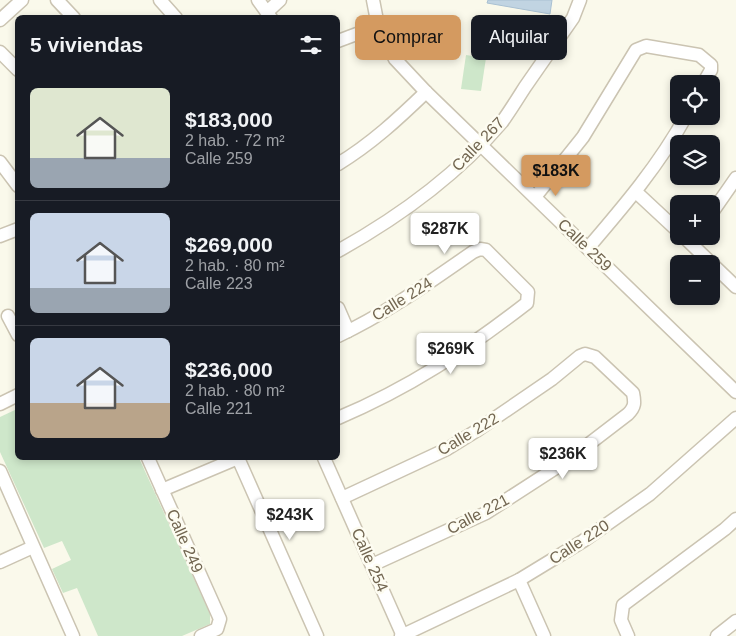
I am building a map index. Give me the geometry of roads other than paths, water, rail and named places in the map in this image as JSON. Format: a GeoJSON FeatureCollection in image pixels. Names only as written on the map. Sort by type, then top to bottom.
{"type":"FeatureCollection","features":[{"type":"Feature","properties":{"kind":"street"},"geometry":{"type":"LineString","coordinates":[[0,20],[22,0]]}},
{"type":"Feature","properties":{"kind":"street"},"geometry":{"type":"LineString","coordinates":[[57,0],[71,15]]}},
{"type":"Feature","properties":{"kind":"street"},"geometry":{"type":"LineString","coordinates":[[160,0],[173,15]]}},
{"type":"Feature","properties":{"kind":"street"},"geometry":{"type":"LineString","coordinates":[[258,0],[269,15],[280,0]]}},
{"type":"Feature","properties":{"kind":"street","name":"Calle 259"},"geometry":{"type":"LineString","coordinates":[[373,0],[376,15]]}},
{"type":"Feature","properties":{"kind":"street","name":"Calle 267"},"geometry":{"type":"LineString","coordinates":[[340,250],[374,231],[418,200],[451,173],[480,144],[508,113],[573,18],[580,0]]}},
{"type":"Feature","properties":{"kind":"street"},"geometry":{"type":"LineString","coordinates":[[340,40],[355,35]]}},
{"type":"Feature","properties":{"kind":"street"},"geometry":{"type":"LineString","coordinates":[[535,197],[583,137],[636,50],[646,46],[699,55],[711,65],[708,75]]}},
{"type":"Feature","properties":{"kind":"street"},"geometry":{"type":"LineString","coordinates":[[0,52],[15,67]]}},
{"type":"Feature","properties":{"kind":"street","name":"Calle 259"},"geometry":{"type":"LineString","coordinates":[[396,60],[426,92],[736,392]]}},
{"type":"Feature","properties":{"kind":"street"},"geometry":{"type":"LineString","coordinates":[[340,163],[385,131],[426,92]]}},
{"type":"Feature","properties":{"kind":"street"},"geometry":{"type":"LineString","coordinates":[[588,248],[636,192],[681,125]]}},
{"type":"Feature","properties":{"kind":"street"},"geometry":{"type":"LineString","coordinates":[[0,162],[15,182]]}},
{"type":"Feature","properties":{"kind":"street"},"geometry":{"type":"LineString","coordinates":[[720,201],[736,178]]}},
{"type":"Feature","properties":{"kind":"street"},"geometry":{"type":"LineString","coordinates":[[636,192],[670,224]]}},
{"type":"Feature","properties":{"kind":"street"},"geometry":{"type":"LineString","coordinates":[[0,236],[15,230]]}},
{"type":"Feature","properties":{"kind":"street"},"geometry":{"type":"LineString","coordinates":[[696,245],[736,287]]}},
{"type":"Feature","properties":{"kind":"street","name":"Calle 224"},"geometry":{"type":"LineString","coordinates":[[340,417],[408,385],[451,359],[527,303],[528,292],[486,250],[480,249],[472,252],[404,300],[376,317],[343,333]]}},
{"type":"Feature","properties":{"kind":"street"},"geometry":{"type":"LineString","coordinates":[[8,315],[15,329]]}},
{"type":"Feature","properties":{"kind":"street"},"geometry":{"type":"LineString","coordinates":[[340,318],[343,333]]}},
{"type":"Feature","properties":{"kind":"street","name":"Calle 222"},"geometry":{"type":"LineString","coordinates":[[342,498],[447,449],[552,379],[585,354]]}},
{"type":"Feature","properties":{"kind":"street","name":"Calle 221"},"geometry":{"type":"LineString","coordinates":[[372,565],[486,514],[568,460],[628,414],[634,408],[633,393],[595,357],[585,354]]}},
{"type":"Feature","properties":{"kind":"street"},"geometry":{"type":"LineString","coordinates":[[0,404],[15,396]]}},
{"type":"Feature","properties":{"kind":"street","name":"Calle 220"},"geometry":{"type":"LineString","coordinates":[[402,636],[519,580],[583,541],[650,494],[736,418]]}},
{"type":"Feature","properties":{"kind":"street","name":"Calle 249"},"geometry":{"type":"LineString","coordinates":[[149,460],[220,619],[216,629],[201,636]]}},
{"type":"Feature","properties":{"kind":"street"},"geometry":{"type":"LineString","coordinates":[[162,490],[233,460]]}},
{"type":"Feature","properties":{"kind":"street"},"geometry":{"type":"LineString","coordinates":[[239,460],[317,636]]}},
{"type":"Feature","properties":{"kind":"street","name":"Calle 254"},"geometry":{"type":"LineString","coordinates":[[325,460],[402,636]]}},
{"type":"Feature","properties":{"kind":"street"},"geometry":{"type":"LineString","coordinates":[[0,471],[73,636]]}},
{"type":"Feature","properties":{"kind":"street"},"geometry":{"type":"LineString","coordinates":[[628,636],[621,620],[623,605],[736,519]]}},
{"type":"Feature","properties":{"kind":"street"},"geometry":{"type":"LineString","coordinates":[[0,562],[33,548]]}},
{"type":"Feature","properties":{"kind":"street"},"geometry":{"type":"LineString","coordinates":[[519,580],[544,636]]}},
{"type":"Feature","properties":{"kind":"street"},"geometry":{"type":"LineString","coordinates":[[717,636],[736,621]]}},
{"type":"Feature","properties":{"kind":"water"},"geometry":{"type":"Polygon","coordinates":[[[488,0],[552,0],[550,14],[487,3],[488,0]]]}}]}
